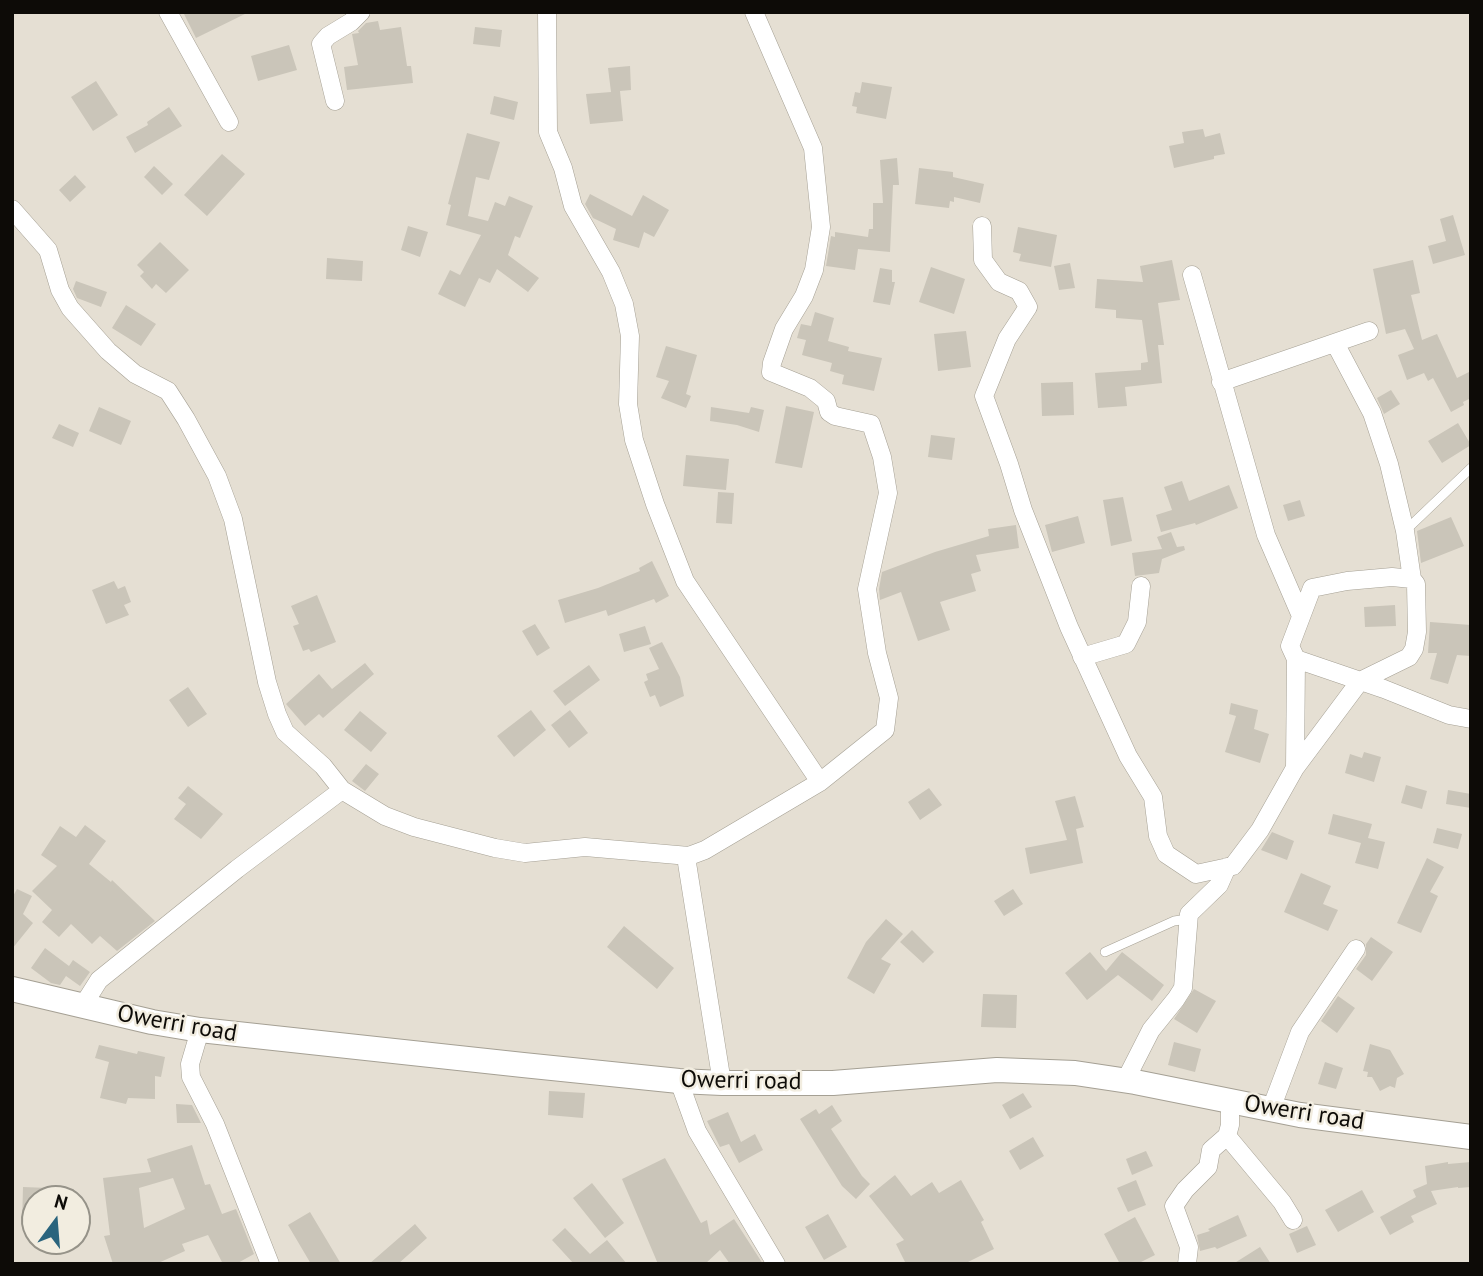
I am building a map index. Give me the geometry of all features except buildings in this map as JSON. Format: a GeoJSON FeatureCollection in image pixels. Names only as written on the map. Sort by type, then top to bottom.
{"type":"FeatureCollection","features":[{"type":"Feature","properties":{"kind":"main road","name":"Owerri road"},"geometry":{"type":"LineString","coordinates":[[12,989],[82,1007],[200,1030],[679,1081],[833,1083],[997,1070],[1075,1073],[1270,1109],[1471,1137]]}},
{"type":"Feature","properties":{"kind":"street"},"geometry":{"type":"LineString","coordinates":[[168,12],[229,122]]}},
{"type":"Feature","properties":{"kind":"street"},"geometry":{"type":"LineString","coordinates":[[335,101],[321,44],[361,12]]}},
{"type":"Feature","properties":{"kind":"street"},"geometry":{"type":"LineString","coordinates":[[547,12],[548,132],[563,168],[573,206],[611,272],[624,304],[630,336],[628,404],[634,440],[655,504],[685,581],[820,782]]}},
{"type":"Feature","properties":{"kind":"street"},"geometry":{"type":"LineString","coordinates":[[12,208],[48,250],[60,290],[71,308],[108,351],[135,374],[168,391],[186,419],[217,476],[233,519],[267,682],[277,714],[285,732],[323,766],[342,790],[385,816],[414,827],[495,848],[525,853],[585,847],[690,856],[705,850],[820,782],[885,730],[889,698],[877,653],[867,589],[888,493],[882,457],[871,424],[835,416],[829,412],[827,401],[810,388],[771,372],[784,328],[804,296],[814,270],[821,227],[813,148],[754,12]]}},
{"type":"Feature","properties":{"kind":"street"},"geometry":{"type":"LineString","coordinates":[[982,226],[983,260],[999,282],[1019,291],[1028,307],[1007,339],[984,396],[1023,510],[1082,657],[1128,756],[1153,797],[1158,836],[1166,854],[1196,874],[1233,866],[1260,830],[1295,768],[1360,681],[1409,657],[1414,649],[1418,610],[1416,584],[1412,579],[1405,531],[1381,438],[1367,404],[1335,343]]}},
{"type":"Feature","properties":{"kind":"street"},"geometry":{"type":"LineString","coordinates":[[1192,275],[1266,535],[1301,615]]}},
{"type":"Feature","properties":{"kind":"street"},"geometry":{"type":"LineString","coordinates":[[1221,382],[1369,331]]}},
{"type":"Feature","properties":{"kind":"street"},"geometry":{"type":"LineString","coordinates":[[1295,768],[1296,659],[1290,646],[1312,588],[1347,581],[1412,579]]}},
{"type":"Feature","properties":{"kind":"street"},"geometry":{"type":"LineString","coordinates":[[1082,657],[1126,644],[1138,622],[1141,586]]}},
{"type":"Feature","properties":{"kind":"street"},"geometry":{"type":"LineString","coordinates":[[1296,659],[1449,715],[1471,719]]}},
{"type":"Feature","properties":{"kind":"street"},"geometry":{"type":"LineString","coordinates":[[82,1007],[99,980],[237,869],[342,790]]}},
{"type":"Feature","properties":{"kind":"street"},"geometry":{"type":"LineString","coordinates":[[690,856],[687,863],[722,1083]]}},
{"type":"Feature","properties":{"kind":"street"},"geometry":{"type":"LineString","coordinates":[[1125,1081],[1151,1030],[1182,988],[1188,919],[1192,909],[1219,884],[1227,867]]}},
{"type":"Feature","properties":{"kind":"street"},"geometry":{"type":"LineString","coordinates":[[1270,1109],[1300,1032],[1356,949]]}},
{"type":"Feature","properties":{"kind":"street"},"geometry":{"type":"LineString","coordinates":[[200,1030],[190,1064],[191,1077],[215,1124],[270,1264]]}},
{"type":"Feature","properties":{"kind":"street"},"geometry":{"type":"LineString","coordinates":[[679,1081],[697,1130],[776,1264]]}},
{"type":"Feature","properties":{"kind":"street"},"geometry":{"type":"LineString","coordinates":[[1187,1264],[1189,1247],[1174,1206],[1185,1190],[1209,1167],[1212,1150],[1227,1136],[1230,1100]]}},
{"type":"Feature","properties":{"kind":"street"},"geometry":{"type":"LineString","coordinates":[[1227,1136],[1282,1202],[1293,1220]]}},
{"type":"Feature","properties":{"kind":"lane"},"geometry":{"type":"LineString","coordinates":[[1405,531],[1471,468]]}},
{"type":"Feature","properties":{"kind":"lane"},"geometry":{"type":"LineString","coordinates":[[1105,952],[1174,922],[1188,919]]}}]}
